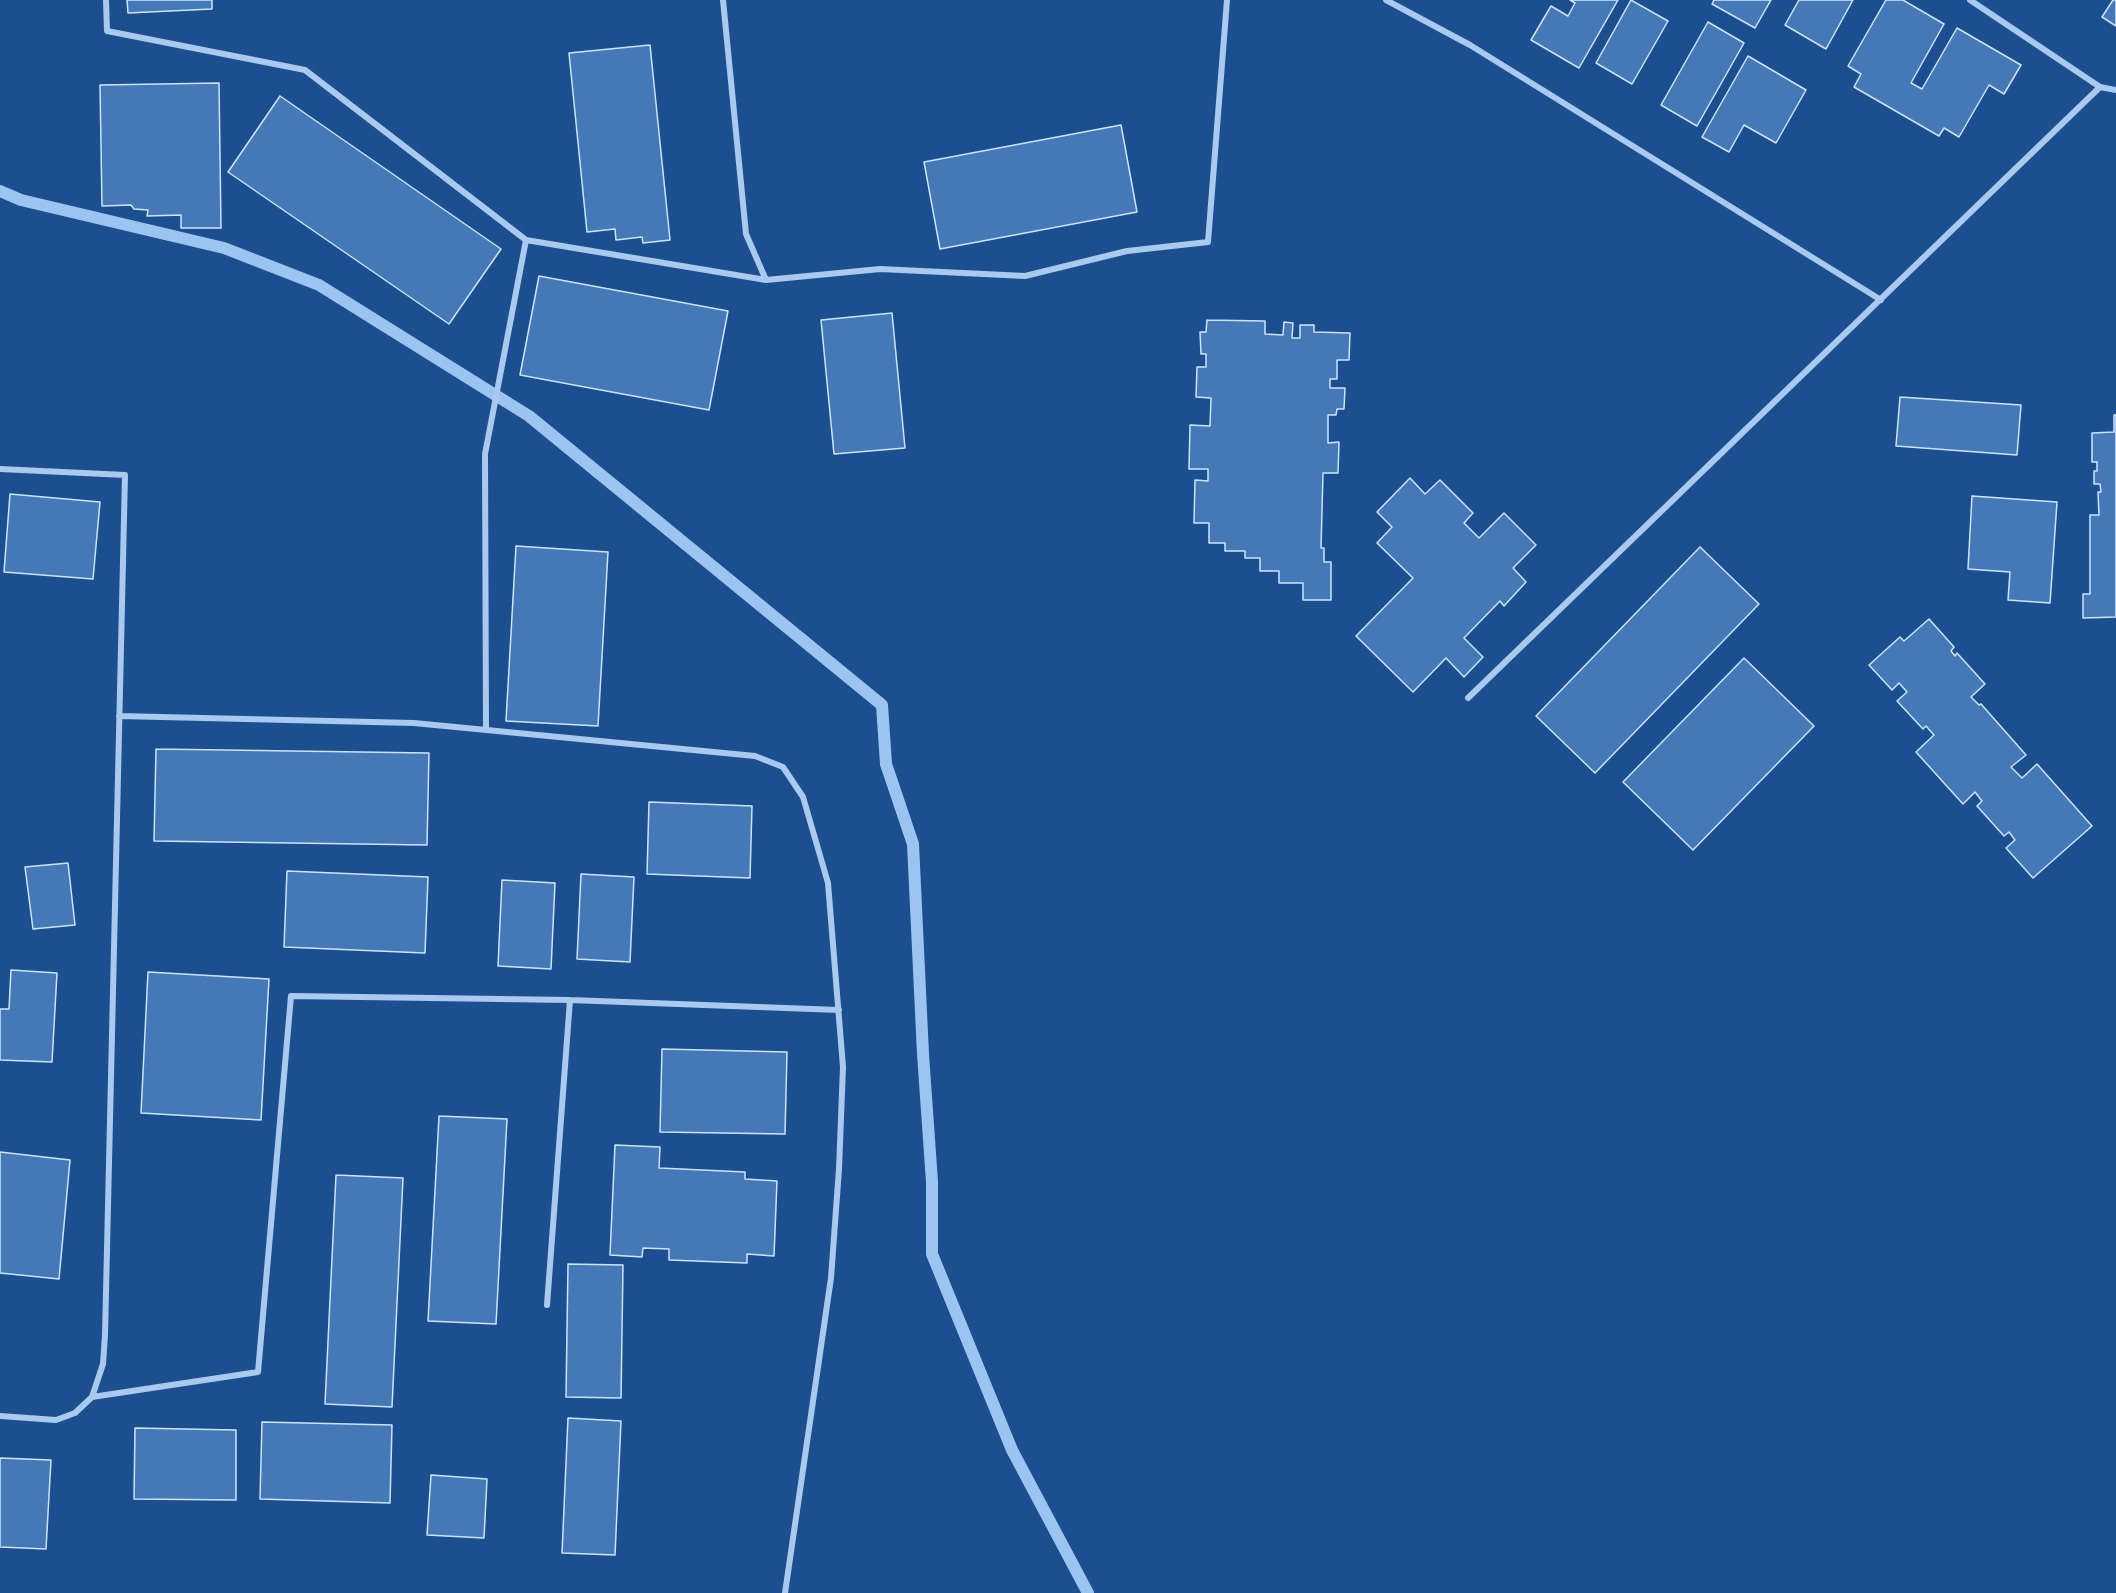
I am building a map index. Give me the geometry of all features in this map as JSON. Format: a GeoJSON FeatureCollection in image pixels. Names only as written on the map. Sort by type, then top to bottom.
{"type":"FeatureCollection","features":[{"type":"Feature","properties":{"kind":"street"},"geometry":{"type":"LineString","coordinates":[[106,0],[107,31],[305,70],[526,240],[766,280],[880,269],[1025,276],[1127,252],[1208,242],[1227,0]]}},
{"type":"Feature","properties":{"kind":"street"},"geometry":{"type":"LineString","coordinates":[[723,0],[746,234],[766,280]]}},
{"type":"Feature","properties":{"kind":"street"},"geometry":{"type":"LineString","coordinates":[[1386,0],[1470,45],[1881,300]]}},
{"type":"Feature","properties":{"kind":"street"},"geometry":{"type":"LineString","coordinates":[[1970,0],[2100,87],[2116,90]]}},
{"type":"Feature","properties":{"kind":"street"},"geometry":{"type":"LineString","coordinates":[[1468,698],[2100,87]]}},
{"type":"Feature","properties":{"kind":"street"},"geometry":{"type":"LineString","coordinates":[[486,729],[485,454],[526,240]]}},
{"type":"Feature","properties":{"kind":"street"},"geometry":{"type":"LineString","coordinates":[[0,468],[125,475],[103,1364],[92,1397],[75,1413],[56,1420],[0,1416]]}},
{"type":"Feature","properties":{"kind":"street"},"geometry":{"type":"LineString","coordinates":[[119,716],[414,723],[755,756],[783,767],[803,797],[828,883],[843,1067],[831,1278],[785,1593]]}},
{"type":"Feature","properties":{"kind":"street"},"geometry":{"type":"LineString","coordinates":[[92,1397],[258,1372],[291,996],[570,1000],[839,1010]]}},
{"type":"Feature","properties":{"kind":"street"},"geometry":{"type":"LineString","coordinates":[[547,1305],[570,1000]]}},
{"type":"Feature","properties":{"kind":"building"},"geometry":{"type":"Polygon","coordinates":[[[127,0],[212,0],[212,9],[128,13],[127,0]]]}},
{"type":"Feature","properties":{"kind":"building"},"geometry":{"type":"Polygon","coordinates":[[[1570,0],[1618,0],[1579,68],[1531,40],[1551,6],[1568,16],[1575,3],[1570,0]]]}},
{"type":"Feature","properties":{"kind":"building"},"geometry":{"type":"Polygon","coordinates":[[[1631,0],[1668,21],[1632,84],[1596,63],[1631,0]]]}},
{"type":"Feature","properties":{"kind":"building"},"geometry":{"type":"Polygon","coordinates":[[[1714,0],[1771,0],[1755,28],[1712,4],[1714,0]]]}},
{"type":"Feature","properties":{"kind":"building"},"geometry":{"type":"Polygon","coordinates":[[[1799,0],[1853,0],[1826,49],[1785,25],[1799,0]]]}},
{"type":"Feature","properties":{"kind":"building"},"geometry":{"type":"Polygon","coordinates":[[[1886,0],[1903,0],[1944,24],[1911,83],[1922,89],[1957,28],[2021,65],[2004,94],[1989,85],[1959,137],[1944,128],[1939,136],[1854,87],[1861,74],[1848,66],[1886,0]]]}},
{"type":"Feature","properties":{"kind":"building"},"geometry":{"type":"Polygon","coordinates":[[[2113,0],[2116,0],[2116,26],[2102,17],[2113,0]]]}},
{"type":"Feature","properties":{"kind":"building"},"geometry":{"type":"Polygon","coordinates":[[[1708,22],[1744,43],[1697,126],[1661,105],[1708,22]]]}},
{"type":"Feature","properties":{"kind":"building"},"geometry":{"type":"Polygon","coordinates":[[[650,45],[670,240],[643,243],[642,237],[616,240],[615,229],[587,232],[569,53],[650,45]]]}},
{"type":"Feature","properties":{"kind":"building"},"geometry":{"type":"Polygon","coordinates":[[[1748,56],[1806,90],[1776,143],[1744,125],[1729,152],[1702,137],[1748,56]]]}},
{"type":"Feature","properties":{"kind":"building"},"geometry":{"type":"Polygon","coordinates":[[[219,83],[221,228],[181,228],[181,215],[147,216],[148,210],[134,209],[131,205],[102,206],[100,85],[219,83]]]}},
{"type":"Feature","properties":{"kind":"building"},"geometry":{"type":"Polygon","coordinates":[[[280,96],[501,249],[449,324],[228,172],[280,96]]]}},
{"type":"Feature","properties":{"kind":"building"},"geometry":{"type":"Polygon","coordinates":[[[1121,125],[1137,212],[940,249],[924,162],[1121,125]]]}},
{"type":"Feature","properties":{"kind":"building"},"geometry":{"type":"Polygon","coordinates":[[[539,276],[728,311],[709,410],[520,375],[539,276]]]}},
{"type":"Feature","properties":{"kind":"building"},"geometry":{"type":"Polygon","coordinates":[[[892,313],[905,448],[834,454],[821,320],[892,313]]]}},
{"type":"Feature","properties":{"kind":"building"},"geometry":{"type":"Polygon","coordinates":[[[1207,320],[1265,321],[1265,334],[1283,335],[1284,322],[1293,323],[1292,338],[1300,338],[1300,325],[1314,325],[1314,332],[1350,333],[1349,360],[1337,360],[1337,379],[1330,379],[1330,388],[1345,388],[1344,409],[1337,409],[1336,415],[1328,415],[1328,443],[1339,442],[1338,473],[1323,473],[1321,548],[1324,548],[1324,562],[1331,562],[1331,600],[1303,600],[1303,583],[1279,583],[1279,571],[1260,571],[1260,558],[1245,558],[1245,551],[1225,551],[1225,543],[1209,543],[1209,523],[1194,523],[1195,480],[1208,481],[1208,469],[1189,469],[1190,425],[1210,426],[1211,398],[1196,397],[1197,367],[1206,367],[1206,354],[1201,354],[1200,332],[1206,332],[1207,320]]]}},
{"type":"Feature","properties":{"kind":"building"},"geometry":{"type":"Polygon","coordinates":[[[1900,397],[2021,405],[2017,455],[1896,446],[1900,397]]]}},
{"type":"Feature","properties":{"kind":"building"},"geometry":{"type":"Polygon","coordinates":[[[2114,415],[2116,415],[2116,617],[2083,618],[2083,594],[2090,594],[2090,515],[2099,515],[2098,492],[2101,492],[2100,484],[2094,484],[2097,462],[2092,462],[2092,433],[2114,432],[2114,415]]]}},
{"type":"Feature","properties":{"kind":"building"},"geometry":{"type":"Polygon","coordinates":[[[1410,478],[1425,494],[1440,480],[1473,513],[1464,523],[1479,538],[1504,513],[1536,545],[1513,568],[1526,582],[1504,606],[1500,601],[1464,638],[1483,657],[1464,677],[1446,658],[1413,692],[1356,636],[1413,578],[1377,543],[1392,527],[1377,512],[1410,478]]]}},
{"type":"Feature","properties":{"kind":"building"},"geometry":{"type":"Polygon","coordinates":[[[10,494],[100,502],[93,579],[4,572],[10,494]]]}},
{"type":"Feature","properties":{"kind":"building"},"geometry":{"type":"Polygon","coordinates":[[[1972,496],[2057,502],[2050,603],[2008,600],[2010,572],[1968,569],[1972,496]]]}},
{"type":"Feature","properties":{"kind":"building"},"geometry":{"type":"Polygon","coordinates":[[[516,546],[608,552],[598,726],[506,721],[516,546]]]}},
{"type":"Feature","properties":{"kind":"building"},"geometry":{"type":"Polygon","coordinates":[[[1700,547],[1759,604],[1595,773],[1536,716],[1700,547]]]}},
{"type":"Feature","properties":{"kind":"building"},"geometry":{"type":"Polygon","coordinates":[[[1929,619],[1954,647],[1951,651],[1955,656],[1957,653],[1985,684],[1971,697],[1979,705],[1981,704],[2026,755],[2011,767],[2022,778],[2037,764],[2092,826],[2033,878],[2006,848],[2015,840],[2009,832],[2004,836],[1977,806],[1982,801],[1975,792],[1963,804],[1916,752],[1934,735],[1926,726],[1923,729],[1897,701],[1907,692],[1899,683],[1892,690],[1869,665],[1900,637],[1904,641],[1929,619]]]}},
{"type":"Feature","properties":{"kind":"building"},"geometry":{"type":"Polygon","coordinates":[[[1744,658],[1814,726],[1693,850],[1623,782],[1744,658]]]}},
{"type":"Feature","properties":{"kind":"building"},"geometry":{"type":"Polygon","coordinates":[[[156,749],[429,753],[427,845],[154,841],[156,749]]]}},
{"type":"Feature","properties":{"kind":"building"},"geometry":{"type":"Polygon","coordinates":[[[649,802],[752,806],[750,878],[647,874],[649,802]]]}},
{"type":"Feature","properties":{"kind":"building"},"geometry":{"type":"Polygon","coordinates":[[[68,863],[75,925],[33,929],[25,867],[68,863]]]}},
{"type":"Feature","properties":{"kind":"building"},"geometry":{"type":"Polygon","coordinates":[[[287,871],[428,877],[425,953],[284,947],[287,871]]]}},
{"type":"Feature","properties":{"kind":"building"},"geometry":{"type":"Polygon","coordinates":[[[581,874],[634,877],[630,962],[577,959],[581,874]]]}},
{"type":"Feature","properties":{"kind":"building"},"geometry":{"type":"Polygon","coordinates":[[[502,880],[555,883],[551,969],[498,966],[502,880]]]}},
{"type":"Feature","properties":{"kind":"building"},"geometry":{"type":"Polygon","coordinates":[[[11,970],[57,973],[52,1062],[0,1060],[0,1009],[9,1009],[11,970]]]}},
{"type":"Feature","properties":{"kind":"building"},"geometry":{"type":"Polygon","coordinates":[[[148,972],[269,979],[261,1120],[141,1113],[148,972]]]}},
{"type":"Feature","properties":{"kind":"building"},"geometry":{"type":"Polygon","coordinates":[[[662,1049],[787,1052],[785,1134],[660,1132],[662,1049]]]}},
{"type":"Feature","properties":{"kind":"building"},"geometry":{"type":"Polygon","coordinates":[[[439,1116],[507,1119],[496,1324],[428,1321],[439,1116]]]}},
{"type":"Feature","properties":{"kind":"building"},"geometry":{"type":"Polygon","coordinates":[[[615,1145],[660,1147],[659,1168],[745,1172],[745,1179],[777,1181],[774,1256],[747,1254],[747,1263],[669,1260],[669,1249],[643,1248],[642,1257],[610,1255],[615,1145]]]}},
{"type":"Feature","properties":{"kind":"building"},"geometry":{"type":"Polygon","coordinates":[[[0,1152],[70,1160],[59,1279],[0,1273],[0,1152]]]}},
{"type":"Feature","properties":{"kind":"building"},"geometry":{"type":"Polygon","coordinates":[[[336,1175],[403,1178],[392,1407],[325,1404],[336,1175]]]}},
{"type":"Feature","properties":{"kind":"building"},"geometry":{"type":"Polygon","coordinates":[[[568,1264],[623,1265],[621,1398],[566,1397],[568,1264]]]}},
{"type":"Feature","properties":{"kind":"building"},"geometry":{"type":"Polygon","coordinates":[[[568,1418],[621,1421],[615,1555],[562,1553],[568,1418]]]}},
{"type":"Feature","properties":{"kind":"building"},"geometry":{"type":"Polygon","coordinates":[[[262,1422],[392,1425],[390,1503],[260,1499],[262,1422]]]}},
{"type":"Feature","properties":{"kind":"building"},"geometry":{"type":"Polygon","coordinates":[[[135,1428],[236,1430],[236,1500],[134,1499],[135,1428]]]}},
{"type":"Feature","properties":{"kind":"building"},"geometry":{"type":"Polygon","coordinates":[[[0,1458],[51,1460],[46,1549],[0,1547],[0,1458]]]}},
{"type":"Feature","properties":{"kind":"building"},"geometry":{"type":"Polygon","coordinates":[[[431,1475],[487,1479],[484,1538],[427,1535],[431,1475]]]}},
{"type":"Feature","properties":{"kind":"waterway"},"geometry":{"type":"LineString","coordinates":[[0,191],[21,200],[224,248],[319,285],[529,416],[882,705],[886,764],[913,844],[923,1054],[932,1182],[932,1254],[1012,1450],[1088,1593]]}}]}
